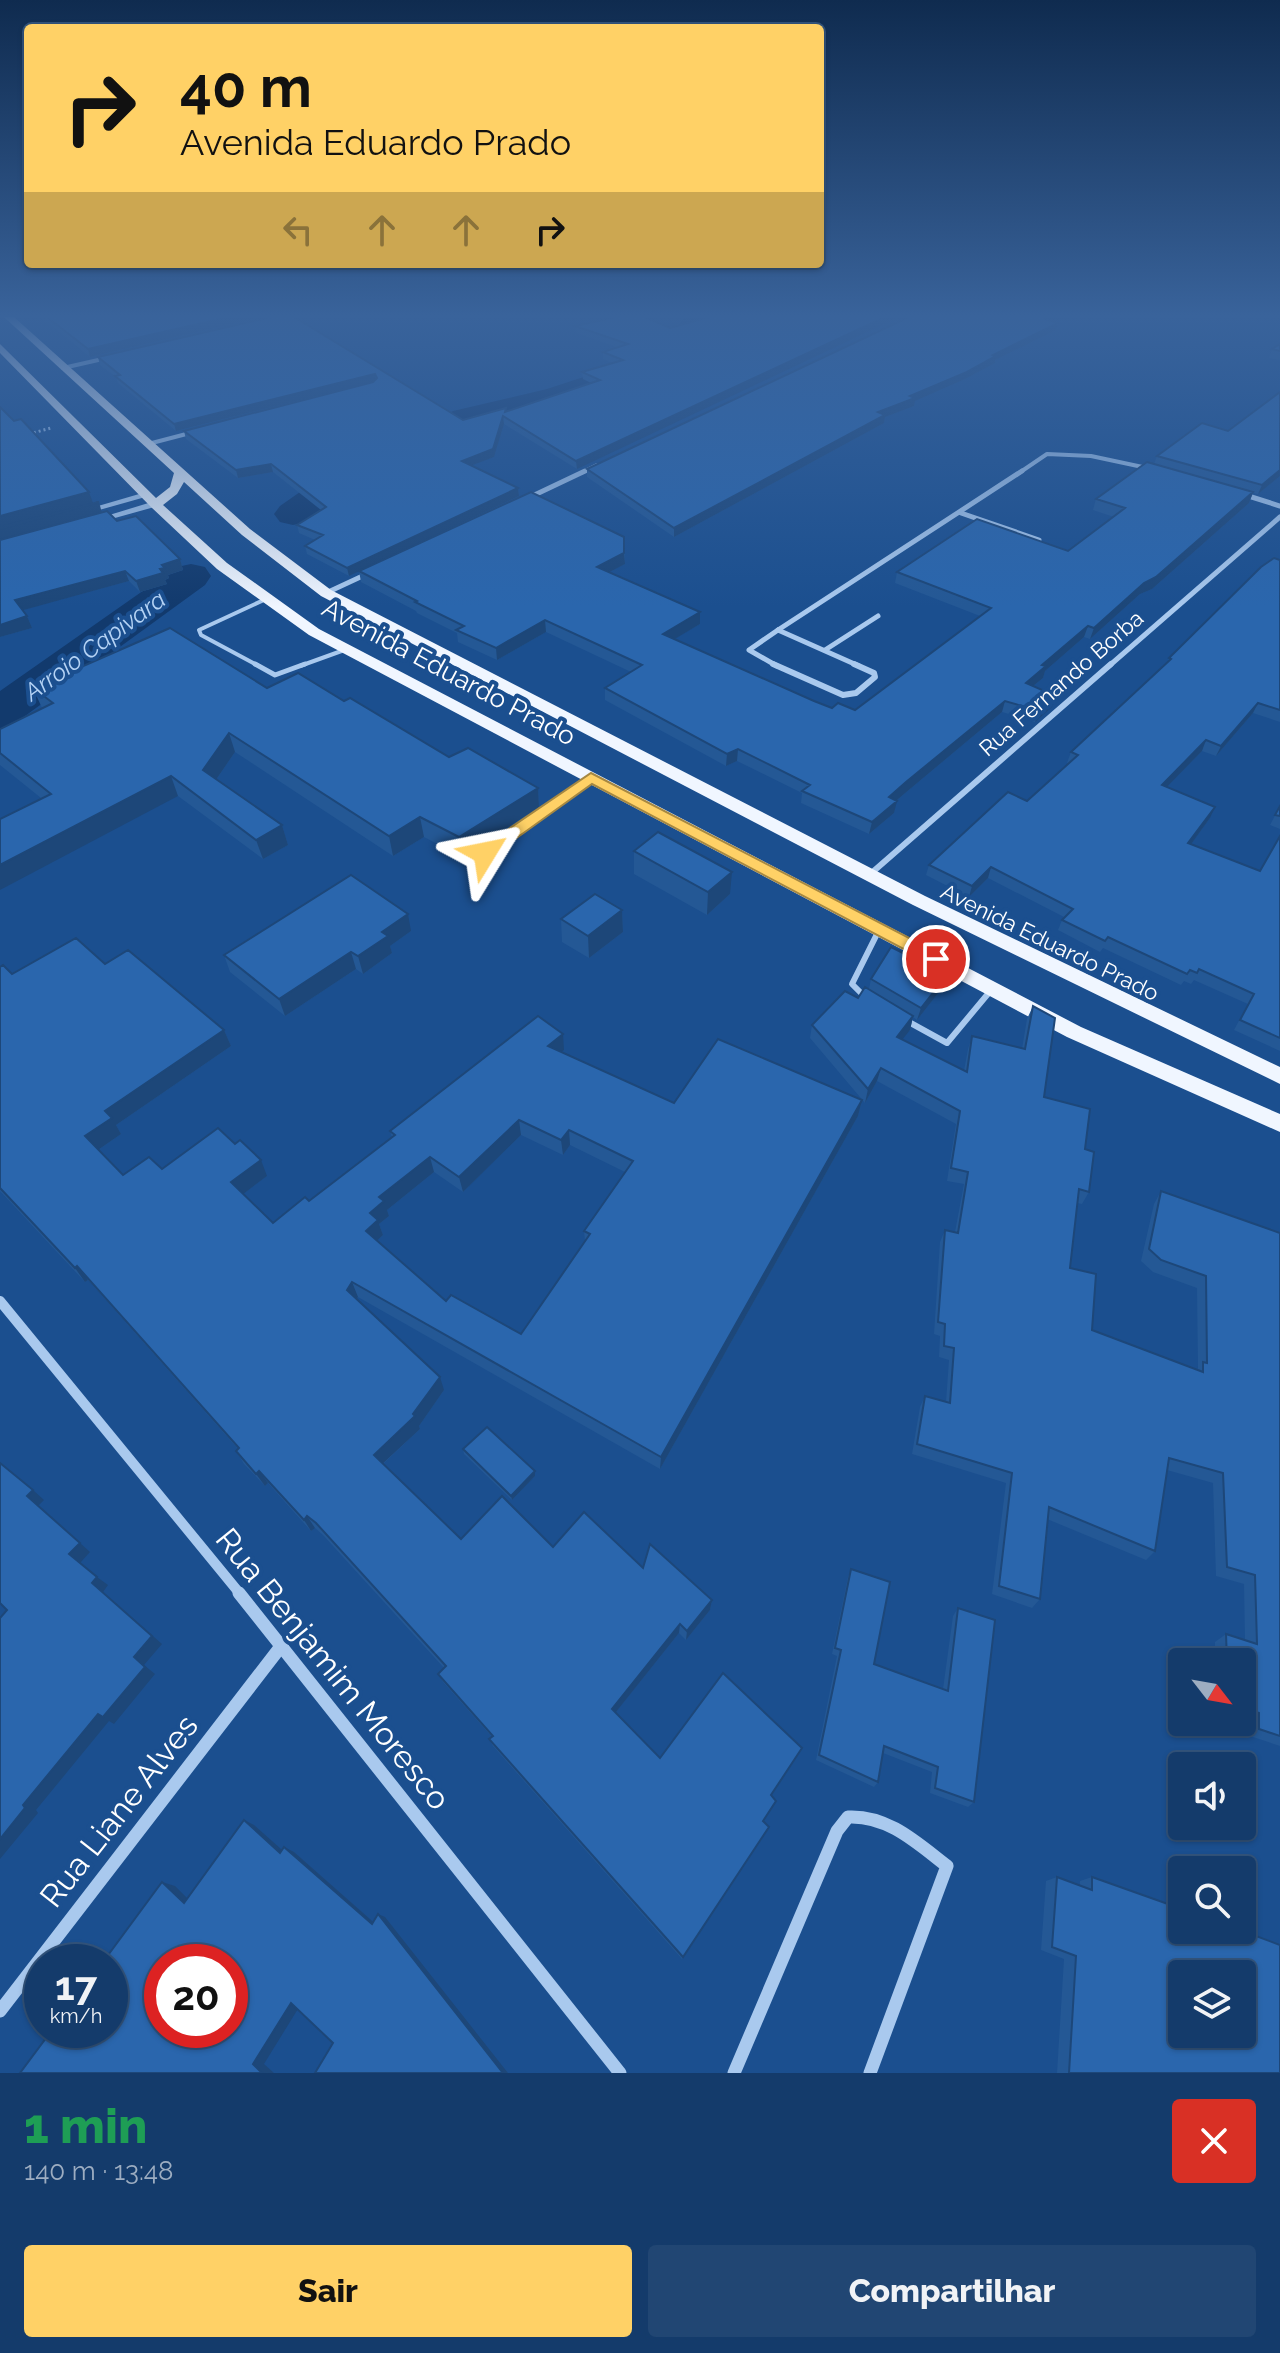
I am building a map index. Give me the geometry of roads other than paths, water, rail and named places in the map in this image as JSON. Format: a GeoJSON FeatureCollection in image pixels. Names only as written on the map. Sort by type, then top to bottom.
{"type":"FeatureCollection","features":[{"type":"Feature","properties":{"kind":"main road","name":"Avenida Eduardo Prado"},"geometry":{"type":"LineString","coordinates":[[66,414],[222,566],[314,632],[1074,1032],[1280,1123]]}},
{"type":"Feature","properties":{"kind":"main road","name":"Avenida Eduardo Prado"},"geometry":{"type":"LineString","coordinates":[[114,414],[246,532],[326,593],[867,876],[1110,997],[1280,1076]]}},
{"type":"Feature","properties":{"kind":"main road"},"geometry":{"type":"LineString","coordinates":[[151,499],[175,489],[180,483],[180,471]]}},
{"type":"Feature","properties":{"kind":"street"},"geometry":{"type":"LineString","coordinates":[[148,444],[208,428]]}},
{"type":"Feature","properties":{"kind":"street"},"geometry":{"type":"LineString","coordinates":[[778,630],[870,670],[875,677],[856,693],[843,695],[749,650],[778,630],[961,513],[1047,454],[1091,456],[1156,470]]}},
{"type":"Feature","properties":{"kind":"street"},"geometry":{"type":"LineString","coordinates":[[514,504],[599,464]]}},
{"type":"Feature","properties":{"kind":"street"},"geometry":{"type":"LineString","coordinates":[[1239,494],[1280,506]]}},
{"type":"Feature","properties":{"kind":"street"},"geometry":{"type":"LineString","coordinates":[[76,513],[151,499]]}},
{"type":"Feature","properties":{"kind":"street"},"geometry":{"type":"LineString","coordinates":[[85,524],[151,499]]}},
{"type":"Feature","properties":{"kind":"street"},"geometry":{"type":"LineString","coordinates":[[961,513],[1039,540]]}},
{"type":"Feature","properties":{"kind":"street","name":"Rua Fernando Borba"},"geometry":{"type":"LineString","coordinates":[[867,876],[1280,517]]}},
{"type":"Feature","properties":{"kind":"street"},"geometry":{"type":"LineString","coordinates":[[326,593],[373,571]]}},
{"type":"Feature","properties":{"kind":"street"},"geometry":{"type":"LineString","coordinates":[[825,650],[878,616]]}},
{"type":"Feature","properties":{"kind":"street","name":"Rua Benjamim Moresco"},"geometry":{"type":"LineString","coordinates":[[2,1309],[282,1645],[620,2073]]}},
{"type":"Feature","properties":{"kind":"street","name":"Rua Liane Alves"},"geometry":{"type":"LineString","coordinates":[[0,2011],[282,1645]]}},
{"type":"Feature","properties":{"kind":"street"},"geometry":{"type":"LineString","coordinates":[[734,2073],[837,1831],[848,1817],[864,1814],[881,1820],[947,1866],[870,2073]]}},
{"type":"Feature","properties":{"kind":"lane"},"geometry":{"type":"LineString","coordinates":[[267,598],[204,626],[199,630],[201,635],[275,675],[347,649]]}},
{"type":"Feature","properties":{"kind":"lane"},"geometry":{"type":"LineString","coordinates":[[485,853],[591,777]]}},
{"type":"Feature","properties":{"kind":"lane"},"geometry":{"type":"LineString","coordinates":[[868,999],[852,984],[879,929]]}},
{"type":"Feature","properties":{"kind":"lane"},"geometry":{"type":"LineString","coordinates":[[905,1020],[947,1043],[992,989]]}},
{"type":"Feature","properties":{"kind":"waterway","name":"Arroio Capivara"},"geometry":{"type":"LineString","coordinates":[[293,514],[372,457],[419,442],[465,418],[483,414]]}},
{"type":"Feature","properties":{"kind":"waterway","name":"Arroio Capivara"},"geometry":{"type":"LineString","coordinates":[[0,716],[9,706],[191,576]]}}]}
